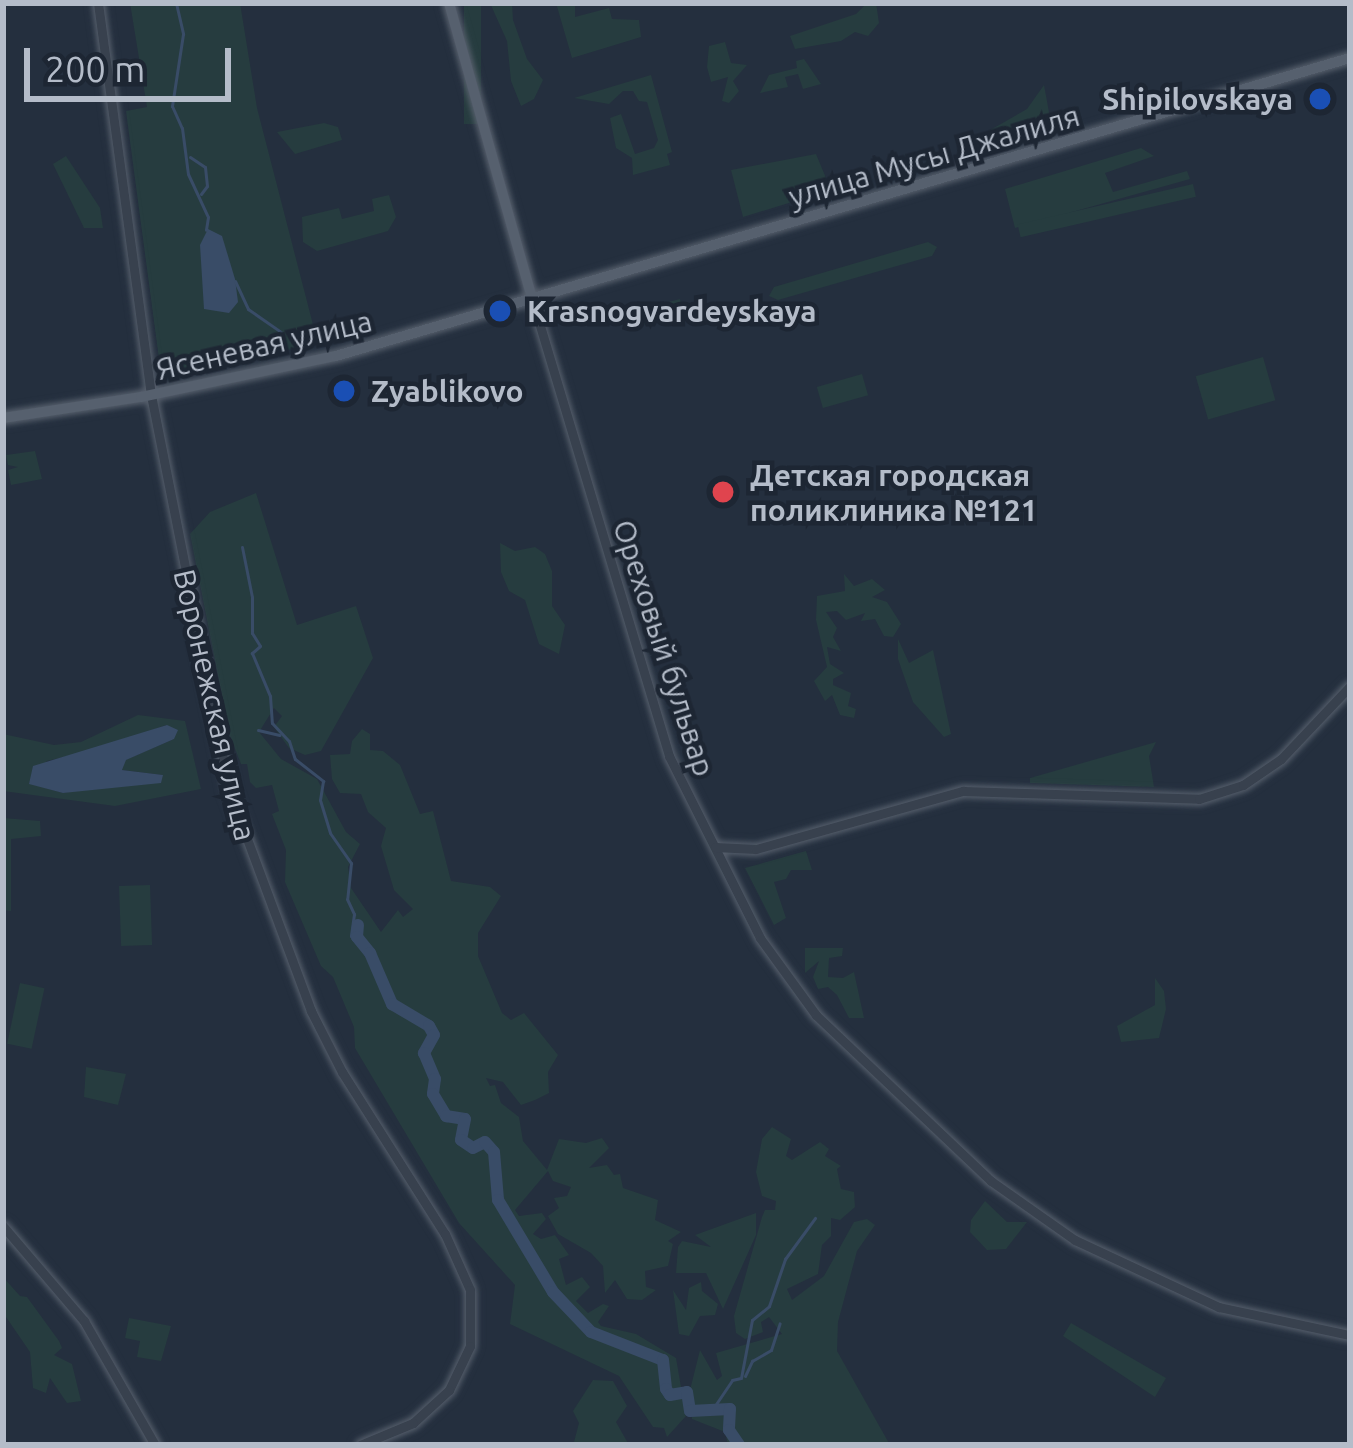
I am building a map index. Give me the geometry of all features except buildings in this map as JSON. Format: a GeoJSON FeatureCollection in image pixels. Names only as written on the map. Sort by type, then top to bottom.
{"type":"FeatureCollection","features":[{"type":"Feature","properties":{"kind":"main road","name":"Ореховый бульвар"},"geometry":{"type":"LineString","coordinates":[[449,3],[532,299]]}},
{"type":"Feature","properties":{"kind":"main road","name":"улица Мусы Джалиля"},"geometry":{"type":"LineString","coordinates":[[532,299],[1350,58]]}},
{"type":"Feature","properties":{"kind":"main road","name":"Ясеневая улица"},"geometry":{"type":"LineString","coordinates":[[3,418],[151,395],[336,356],[532,299]]}},
{"type":"Feature","properties":{"kind":"street","name":"Воронежская улица"},"geometry":{"type":"LineString","coordinates":[[98,3],[151,395],[220,753],[260,885],[342,1072],[425,1200],[470,1290],[470,1346],[449,1390],[413,1424],[360,1445]]}},
{"type":"Feature","properties":{"kind":"street","name":"Ореховый бульвар"},"geometry":{"type":"LineString","coordinates":[[532,299],[652,711],[674,769],[760,938],[815,1015],[968,1160],[1039,1218],[1106,1258],[1187,1295],[1259,1317],[1350,1335]]}},
{"type":"Feature","properties":{"kind":"street"},"geometry":{"type":"LineString","coordinates":[[715,847],[756,849],[963,791],[1199,799],[1244,785],[1281,759],[1350,686]]}},
{"type":"Feature","properties":{"kind":"street"},"geometry":{"type":"LineString","coordinates":[[3,1226],[84,1322],[155,1445]]}},
{"type":"Feature","properties":{"kind":"green space"},"geometry":{"type":"Polygon","coordinates":[[[130,3],[240,3],[257,108],[318,344],[161,374],[126,111],[147,107],[130,3]]]}},
{"type":"Feature","properties":{"kind":"green space"},"geometry":{"type":"Polygon","coordinates":[[[464,3],[481,3],[481,124],[464,124],[464,3]]]}},
{"type":"Feature","properties":{"kind":"green space"},"geometry":{"type":"Polygon","coordinates":[[[490,3],[512,3],[527,59],[543,80],[534,99],[521,106],[511,81],[507,41],[490,3]]]}},
{"type":"Feature","properties":{"kind":"green space"},"geometry":{"type":"Polygon","coordinates":[[[556,3],[575,3],[575,17],[609,8],[612,19],[639,20],[641,37],[572,58],[556,3]]]}},
{"type":"Feature","properties":{"kind":"green space"},"geometry":{"type":"Polygon","coordinates":[[[867,3],[876,3],[879,23],[868,36],[855,32],[841,41],[795,49],[790,36],[856,14],[867,3]]]}},
{"type":"Feature","properties":{"kind":"green space"},"geometry":{"type":"Polygon","coordinates":[[[725,42],[731,63],[747,65],[733,81],[739,91],[729,103],[722,101],[728,77],[711,82],[707,67],[709,46],[725,42]]]}},
{"type":"Feature","properties":{"kind":"green space"},"geometry":{"type":"Polygon","coordinates":[[[804,59],[821,84],[803,89],[798,74],[785,77],[788,87],[760,93],[769,75],[797,68],[796,61],[804,59]]]}},
{"type":"Feature","properties":{"kind":"green space"},"geometry":{"type":"Polygon","coordinates":[[[651,75],[672,152],[667,154],[670,165],[633,175],[632,158],[616,148],[610,118],[621,114],[635,154],[654,148],[658,140],[647,102],[639,101],[633,91],[623,91],[609,104],[574,98],[651,75]]]}},
{"type":"Feature","properties":{"kind":"green space"},"geometry":{"type":"Polygon","coordinates":[[[1044,85],[1051,123],[988,143],[985,133],[1027,109],[1044,85]]]}},
{"type":"Feature","properties":{"kind":"green space"},"geometry":{"type":"Polygon","coordinates":[[[324,123],[338,127],[342,140],[295,154],[277,132],[324,123]]]}},
{"type":"Feature","properties":{"kind":"green space"},"geometry":{"type":"Polygon","coordinates":[[[1141,148],[1154,156],[1105,173],[1113,192],[1187,171],[1190,179],[1015,228],[1005,189],[1141,148]]]}},
{"type":"Feature","properties":{"kind":"green space"},"geometry":{"type":"Polygon","coordinates":[[[816,154],[831,190],[743,217],[731,170],[816,154]]]}},
{"type":"Feature","properties":{"kind":"green space"},"geometry":{"type":"Polygon","coordinates":[[[66,156],[100,208],[103,228],[84,228],[53,164],[66,156]]]}},
{"type":"Feature","properties":{"kind":"green space"},"geometry":{"type":"Polygon","coordinates":[[[1193,184],[1196,197],[1021,237],[1018,224],[1193,184]]]}},
{"type":"Feature","properties":{"kind":"green space"},"geometry":{"type":"Polygon","coordinates":[[[389,195],[396,217],[388,231],[317,251],[303,242],[302,217],[339,208],[342,219],[374,211],[372,199],[389,195]]]}},
{"type":"Feature","properties":{"kind":"green space"},"geometry":{"type":"Polygon","coordinates":[[[928,242],[937,247],[932,256],[778,300],[769,296],[774,287],[928,242]]]}},
{"type":"Feature","properties":{"kind":"green space"},"geometry":{"type":"Polygon","coordinates":[[[680,299],[684,315],[626,329],[622,314],[680,299]]]}},
{"type":"Feature","properties":{"kind":"green space"},"geometry":{"type":"Polygon","coordinates":[[[1263,357],[1275,400],[1208,420],[1196,376],[1263,357]]]}},
{"type":"Feature","properties":{"kind":"green space"},"geometry":{"type":"Polygon","coordinates":[[[862,374],[868,395],[823,408],[817,387],[862,374]]]}},
{"type":"Feature","properties":{"kind":"green space"},"geometry":{"type":"Polygon","coordinates":[[[35,451],[42,479],[11,485],[8,470],[18,467],[8,465],[6,455],[35,451]]]}},
{"type":"Feature","properties":{"kind":"green space"},"geometry":{"type":"Polygon","coordinates":[[[256,493],[297,625],[356,606],[373,658],[321,751],[305,755],[289,748],[274,727],[282,716],[274,708],[259,732],[281,759],[317,779],[346,832],[360,844],[348,867],[351,888],[381,932],[398,910],[403,917],[413,909],[394,890],[381,846],[386,828],[368,812],[361,794],[340,793],[332,779],[330,755],[350,754],[352,741],[362,729],[370,734],[370,750],[383,751],[400,765],[420,814],[433,811],[451,881],[490,887],[501,896],[478,933],[478,956],[502,1013],[511,1020],[524,1013],[558,1055],[548,1072],[549,1093],[521,1105],[503,1082],[486,1078],[490,1086],[495,1085],[501,1103],[519,1117],[523,1141],[547,1170],[559,1139],[586,1143],[602,1138],[609,1148],[589,1168],[607,1165],[614,1175],[620,1174],[623,1188],[658,1200],[655,1220],[681,1232],[668,1241],[673,1244],[668,1266],[645,1271],[646,1287],[656,1290],[642,1300],[627,1299],[615,1280],[605,1293],[603,1266],[591,1253],[558,1234],[548,1216],[559,1208],[554,1198],[567,1196],[571,1187],[553,1181],[548,1171],[515,1210],[519,1216],[542,1213],[546,1219],[533,1234],[541,1239],[555,1235],[569,1255],[559,1259],[566,1285],[582,1277],[590,1287],[576,1301],[588,1313],[603,1304],[609,1306],[598,1322],[601,1326],[636,1334],[676,1358],[686,1416],[667,1437],[664,1428],[653,1427],[619,1376],[510,1324],[515,1285],[459,1223],[355,1048],[354,1027],[333,977],[321,966],[285,882],[286,850],[272,814],[279,811],[272,785],[256,788],[250,782],[247,764],[241,764],[230,736],[190,534],[210,512],[256,493]]]}},
{"type":"Feature","properties":{"kind":"green space"},"geometry":{"type":"Polygon","coordinates":[[[500,543],[515,551],[535,547],[545,554],[552,571],[552,606],[565,625],[559,654],[539,644],[525,600],[509,591],[501,572],[500,543]]]}},
{"type":"Feature","properties":{"kind":"green space"},"geometry":{"type":"Polygon","coordinates":[[[844,574],[854,586],[872,579],[885,590],[872,597],[887,602],[901,624],[893,637],[884,636],[875,619],[861,621],[865,613],[846,620],[837,611],[826,612],[837,628],[833,637],[841,651],[827,647],[830,664],[844,673],[833,679],[833,685],[851,693],[848,706],[856,709],[854,718],[840,715],[832,695],[825,701],[814,681],[827,667],[816,620],[817,596],[845,591],[844,574]]]}},
{"type":"Feature","properties":{"kind":"green space"},"geometry":{"type":"Polygon","coordinates":[[[898,639],[909,663],[933,650],[951,734],[944,737],[913,702],[898,659],[898,639]]]}},
{"type":"Feature","properties":{"kind":"green space"},"geometry":{"type":"Polygon","coordinates":[[[138,715],[185,721],[201,789],[115,806],[3,791],[3,734],[54,745],[81,742],[138,715]],[[166,725],[106,747],[47,761],[29,783],[63,793],[162,775],[122,770],[125,760],[174,739],[166,725]]]}},
{"type":"Feature","properties":{"kind":"green space"},"geometry":{"type":"Polygon","coordinates":[[[1156,742],[1149,756],[1154,787],[1030,783],[1030,778],[1156,742]]]}},
{"type":"Feature","properties":{"kind":"green space"},"geometry":{"type":"Polygon","coordinates":[[[3,818],[40,821],[41,836],[11,839],[11,911],[3,910],[3,818]]]}},
{"type":"Feature","properties":{"kind":"green space"},"geometry":{"type":"Polygon","coordinates":[[[806,851],[812,870],[791,870],[786,879],[774,882],[786,918],[774,925],[745,868],[806,851]]]}},
{"type":"Feature","properties":{"kind":"green space"},"geometry":{"type":"Polygon","coordinates":[[[150,885],[152,945],[121,946],[119,886],[150,885]]]}},
{"type":"Feature","properties":{"kind":"green space"},"geometry":{"type":"Polygon","coordinates":[[[805,948],[843,948],[842,956],[829,958],[828,977],[843,978],[854,972],[864,1018],[849,1018],[837,995],[828,987],[818,989],[813,977],[819,961],[805,973],[805,948]]]}},
{"type":"Feature","properties":{"kind":"green space"},"geometry":{"type":"Polygon","coordinates":[[[1155,978],[1164,991],[1166,1009],[1159,1038],[1121,1042],[1117,1026],[1155,1005],[1155,978]]]}},
{"type":"Feature","properties":{"kind":"green space"},"geometry":{"type":"Polygon","coordinates":[[[20,983],[44,988],[32,1049],[7,1044],[20,983]]]}},
{"type":"Feature","properties":{"kind":"green space"},"geometry":{"type":"Polygon","coordinates":[[[86,1067],[126,1074],[118,1105],[84,1097],[86,1067]]]}},
{"type":"Feature","properties":{"kind":"green space"},"geometry":{"type":"Polygon","coordinates":[[[772,1127],[791,1139],[786,1156],[792,1160],[820,1142],[829,1149],[825,1156],[841,1166],[837,1169],[841,1189],[854,1192],[855,1207],[840,1220],[831,1218],[831,1236],[822,1245],[818,1274],[787,1289],[792,1300],[824,1276],[854,1222],[867,1219],[875,1225],[857,1251],[838,1322],[837,1351],[890,1445],[728,1445],[725,1432],[692,1419],[690,1390],[700,1350],[717,1380],[722,1376],[716,1353],[782,1334],[769,1317],[761,1322],[763,1332],[745,1339],[736,1333],[734,1316],[762,1217],[765,1210],[775,1210],[776,1201],[762,1196],[756,1172],[762,1139],[772,1127]]]}},
{"type":"Feature","properties":{"kind":"green space"},"geometry":{"type":"Polygon","coordinates":[[[985,1201],[1007,1222],[1027,1222],[1006,1249],[987,1250],[970,1232],[971,1220],[985,1201]]]}},
{"type":"Feature","properties":{"kind":"green space"},"geometry":{"type":"Polygon","coordinates":[[[756,1213],[756,1235],[723,1309],[706,1273],[676,1273],[678,1247],[682,1241],[711,1247],[695,1235],[756,1213]]]}},
{"type":"Feature","properties":{"kind":"green space"},"geometry":{"type":"Polygon","coordinates":[[[3,1277],[20,1296],[27,1297],[59,1341],[62,1348],[54,1355],[72,1364],[81,1401],[67,1403],[50,1378],[46,1393],[33,1388],[30,1352],[6,1317],[3,1277]]]}},
{"type":"Feature","properties":{"kind":"green space"},"geometry":{"type":"Polygon","coordinates":[[[701,1282],[702,1291],[718,1304],[715,1315],[700,1316],[689,1336],[679,1334],[673,1290],[686,1310],[689,1288],[701,1282]]]}},
{"type":"Feature","properties":{"kind":"green space"},"geometry":{"type":"Polygon","coordinates":[[[129,1318],[171,1326],[161,1361],[137,1357],[140,1341],[125,1338],[129,1318]]]}},
{"type":"Feature","properties":{"kind":"green space"},"geometry":{"type":"Polygon","coordinates":[[[1071,1323],[1166,1378],[1155,1397],[1063,1336],[1071,1323]]]}},
{"type":"Feature","properties":{"kind":"green space"},"geometry":{"type":"Polygon","coordinates":[[[593,1380],[613,1381],[627,1406],[616,1422],[629,1445],[574,1442],[579,1423],[573,1411],[593,1380]]]}},
{"type":"Feature","properties":{"kind":"water"},"geometry":{"type":"Polygon","coordinates":[[[208,229],[222,236],[235,279],[238,302],[229,313],[204,309],[200,245],[208,229]]]}},
{"type":"Feature","properties":{"kind":"water"},"geometry":{"type":"Polygon","coordinates":[[[167,725],[178,730],[174,739],[126,760],[122,770],[163,775],[161,783],[63,793],[29,784],[33,766],[167,725]]]}},
{"type":"Feature","properties":{"kind":"waterway"},"geometry":{"type":"LineString","coordinates":[[176,3],[183,34],[172,106],[182,128],[188,174],[208,217],[206,230]]}},
{"type":"Feature","properties":{"kind":"waterway"},"geometry":{"type":"LineString","coordinates":[[190,157],[205,167],[207,186],[201,194]]}},
{"type":"Feature","properties":{"kind":"waterway"},"geometry":{"type":"LineString","coordinates":[[235,281],[248,309],[281,332]]}},
{"type":"Feature","properties":{"kind":"waterway"},"geometry":{"type":"LineString","coordinates":[[242,547],[252,597],[252,633],[260,646],[252,653],[270,696],[272,723],[289,741],[295,759],[323,781],[320,800],[330,833],[351,863],[347,899],[354,914],[351,936],[357,937]]}},
{"type":"Feature","properties":{"kind":"waterway"},"geometry":{"type":"LineString","coordinates":[[258,730],[279,735]]}},
{"type":"Feature","properties":{"kind":"waterway"},"geometry":{"type":"LineString","coordinates":[[358,925],[357,937],[370,953],[392,1004],[429,1026],[434,1035],[424,1053],[435,1079],[433,1094],[446,1116],[465,1119],[461,1140],[473,1148],[485,1142],[494,1152],[498,1200],[553,1292],[591,1332],[663,1360],[666,1389],[670,1395],[687,1392],[690,1411],[730,1409],[729,1430],[739,1445]]}},
{"type":"Feature","properties":{"kind":"waterway"},"geometry":{"type":"LineString","coordinates":[[714,1407],[732,1380],[741,1378],[752,1320],[769,1306],[785,1259],[815,1218]]}},
{"type":"Feature","properties":{"kind":"waterway"},"geometry":{"type":"LineString","coordinates":[[745,1376],[752,1361],[771,1350],[780,1323]]}},
{"type":"Feature","properties":{"kind":"place","name":"Shipilovskaya"},"geometry":{"type":"Point","coordinates":[1320,99]}},
{"type":"Feature","properties":{"kind":"place","name":"Krasnogvardeyskaya"},"geometry":{"type":"Point","coordinates":[500,311]}},
{"type":"Feature","properties":{"kind":"place","name":"Zyablikovo"},"geometry":{"type":"Point","coordinates":[344,391]}},
{"type":"Feature","properties":{"kind":"place","name":"Детская городская поликлиника №121"},"geometry":{"type":"Point","coordinates":[723,492]}}]}
